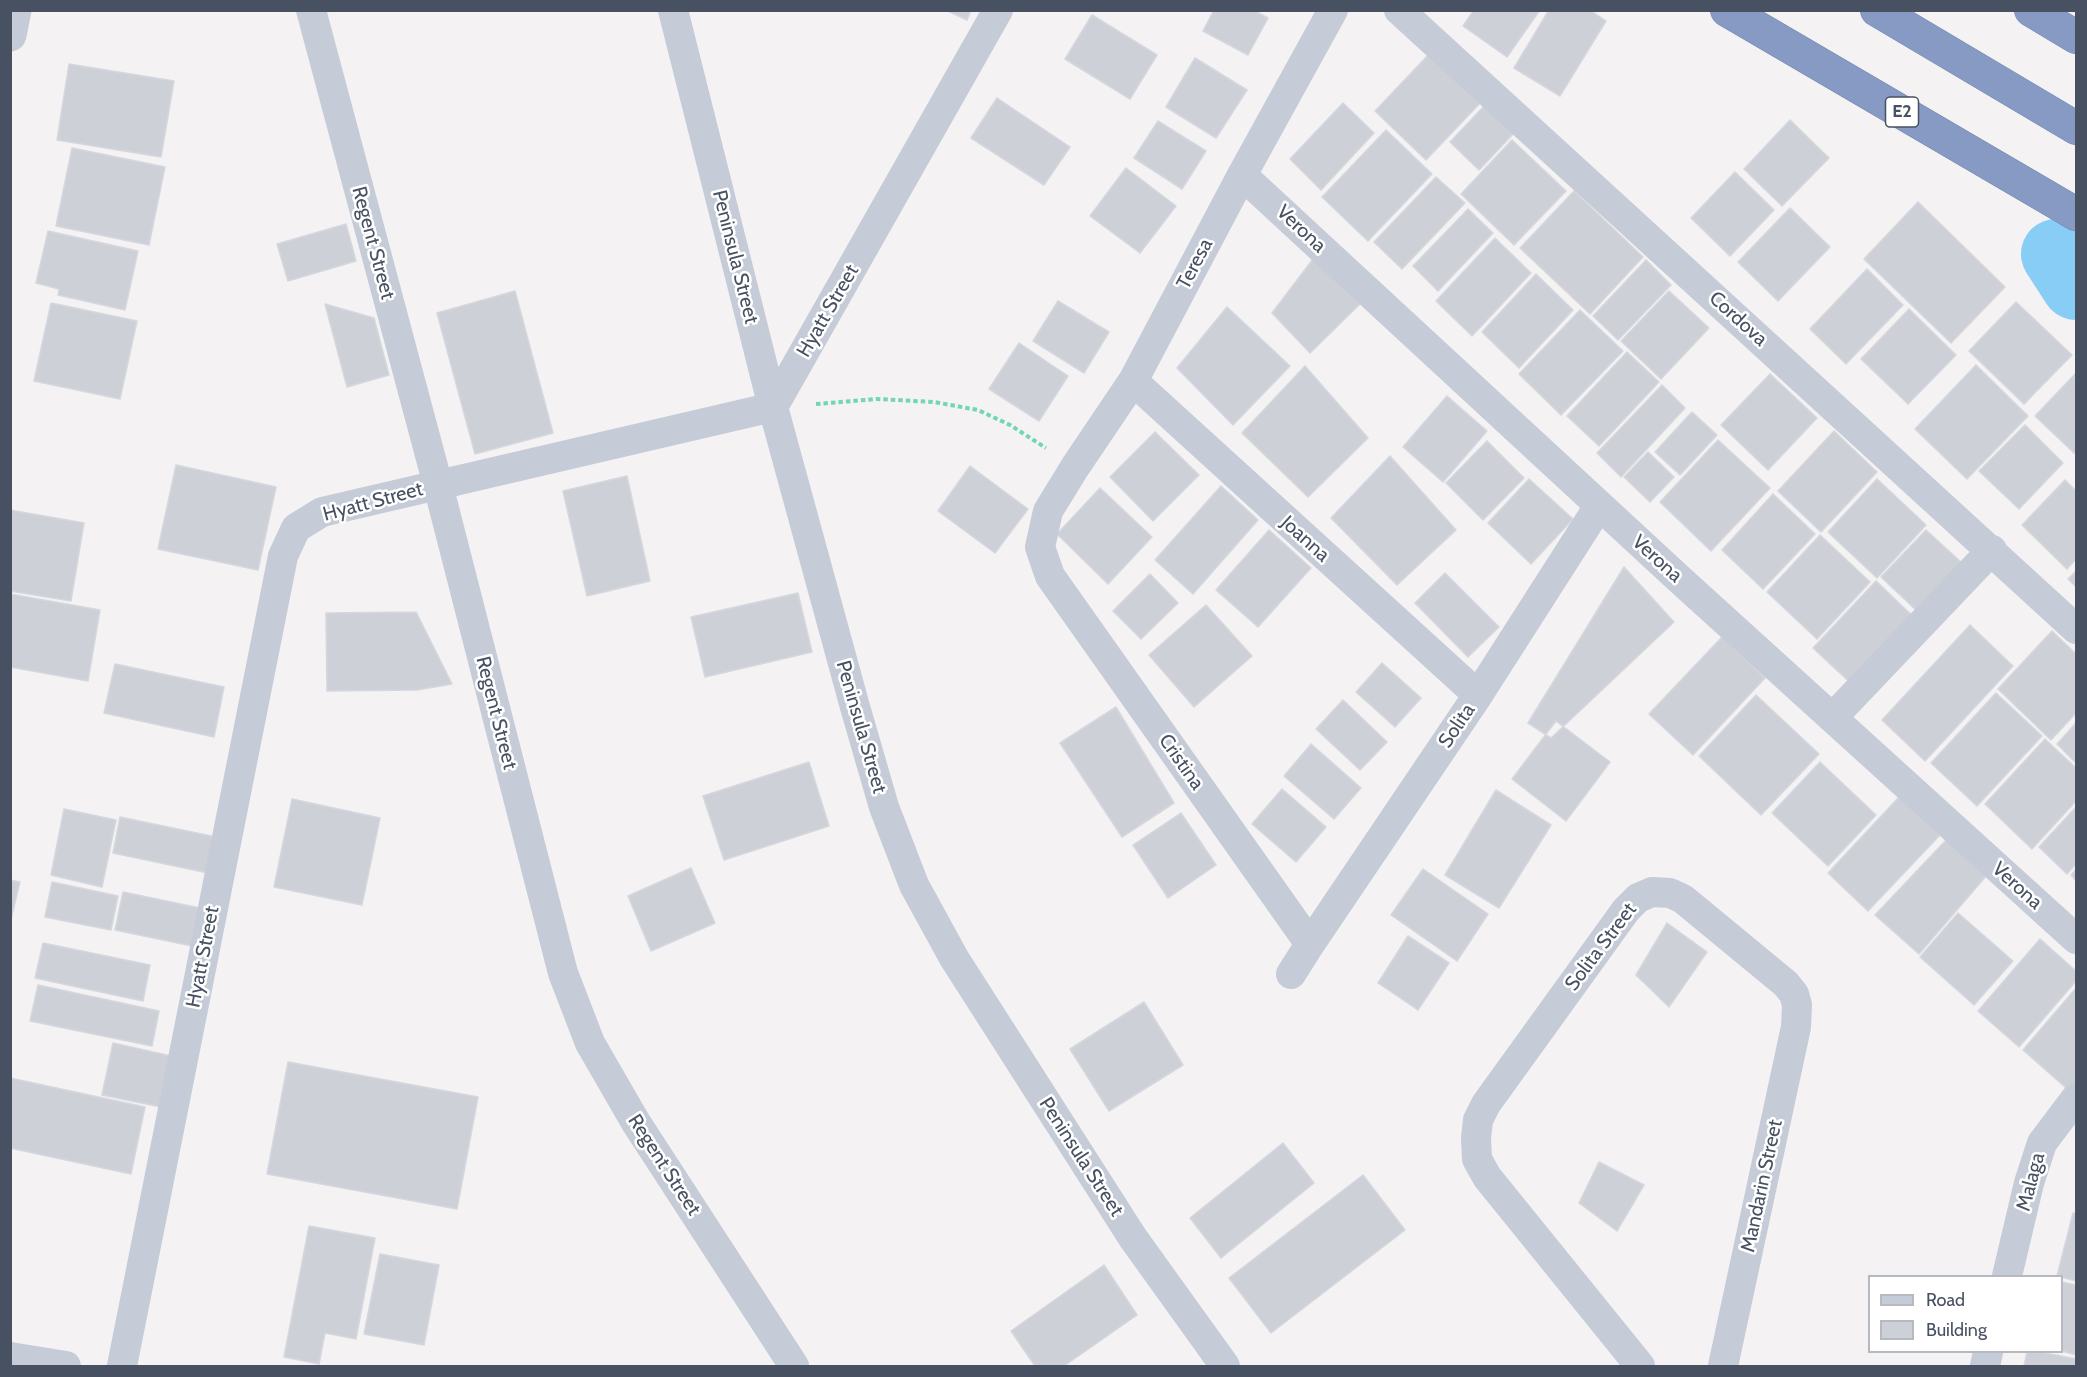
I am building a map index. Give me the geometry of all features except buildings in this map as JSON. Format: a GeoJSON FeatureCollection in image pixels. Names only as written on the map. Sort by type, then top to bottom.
{"type":"FeatureCollection","features":[{"type":"Feature","properties":{"kind":"highway","name":"E2"},"geometry":{"type":"LineString","coordinates":[[1727,10],[2076,214]]}},
{"type":"Feature","properties":{"kind":"highway"},"geometry":{"type":"LineString","coordinates":[[1877,10],[2076,128]]}},
{"type":"Feature","properties":{"kind":"highway"},"geometry":{"type":"LineString","coordinates":[[2031,10],[2076,37]]}},
{"type":"Feature","properties":{"kind":"street"},"geometry":{"type":"LineString","coordinates":[[10,35],[15,10]]}},
{"type":"Feature","properties":{"kind":"street","name":"Regent Street"},"geometry":{"type":"LineString","coordinates":[[311,10],[438,485],[563,973],[590,1042],[635,1121],[794,1366]]}},
{"type":"Feature","properties":{"kind":"street","name":"Peninsula Street"},"geometry":{"type":"LineString","coordinates":[[673,10],[773,407],[861,729],[884,807],[914,885],[954,958],[1127,1228],[1226,1366]]}},
{"type":"Feature","properties":{"kind":"street","name":"Hyatt Street"},"geometry":{"type":"LineString","coordinates":[[122,1366],[283,556],[296,528],[322,512],[773,407],[998,10]]}},
{"type":"Feature","properties":{"kind":"street","name":"Teresa"},"geometry":{"type":"LineString","coordinates":[[1040,547],[1048,511],[1133,381],[1242,175],[1333,10]]}},
{"type":"Feature","properties":{"kind":"street","name":"Cordova"},"geometry":{"type":"LineString","coordinates":[[1399,10],[2076,629]]}},
{"type":"Feature","properties":{"kind":"street","name":"Verona"},"geometry":{"type":"LineString","coordinates":[[1242,175],[1599,506],[2076,939]]}},
{"type":"Feature","properties":{"kind":"street","name":"Joanna"},"geometry":{"type":"LineString","coordinates":[[1133,381],[1478,695]]}},
{"type":"Feature","properties":{"kind":"street","name":"Solita"},"geometry":{"type":"LineString","coordinates":[[1310,944],[1478,695],[1599,506]]}},
{"type":"Feature","properties":{"kind":"street","name":"Cristina"},"geometry":{"type":"LineString","coordinates":[[1040,547],[1050,576],[1310,944]]}},
{"type":"Feature","properties":{"kind":"street"},"geometry":{"type":"LineString","coordinates":[[1832,718],[1992,550]]}},
{"type":"Feature","properties":{"kind":"street","name":"Solita Street"},"geometry":{"type":"LineString","coordinates":[[1640,1366],[1487,1176],[1477,1159],[1478,1120],[1486,1104],[1626,910],[1638,898],[1652,892],[1670,893],[1683,899],[1786,984],[1794,994],[1797,1005]]}},
{"type":"Feature","properties":{"kind":"street"},"geometry":{"type":"LineString","coordinates":[[1291,974],[1310,944]]}},
{"type":"Feature","properties":{"kind":"street","name":"Mandarin Street"},"geometry":{"type":"LineString","coordinates":[[1724,1366],[1796,1027],[1797,1005]]}},
{"type":"Feature","properties":{"kind":"street","name":"Malaga"},"geometry":{"type":"LineString","coordinates":[[2007,1275],[2029,1182],[2042,1143],[2076,1098]]}},
{"type":"Feature","properties":{"kind":"street"},"geometry":{"type":"LineString","coordinates":[[10,1357],[66,1366]]}},
{"type":"Feature","properties":{"kind":"path"},"geometry":{"type":"LineString","coordinates":[[773,407],[877,399],[934,402],[978,410],[1010,425],[1075,467]]}},
{"type":"Feature","properties":{"kind":"waterway"},"geometry":{"type":"LineString","coordinates":[[2056,254],[2076,285]]}}]}
